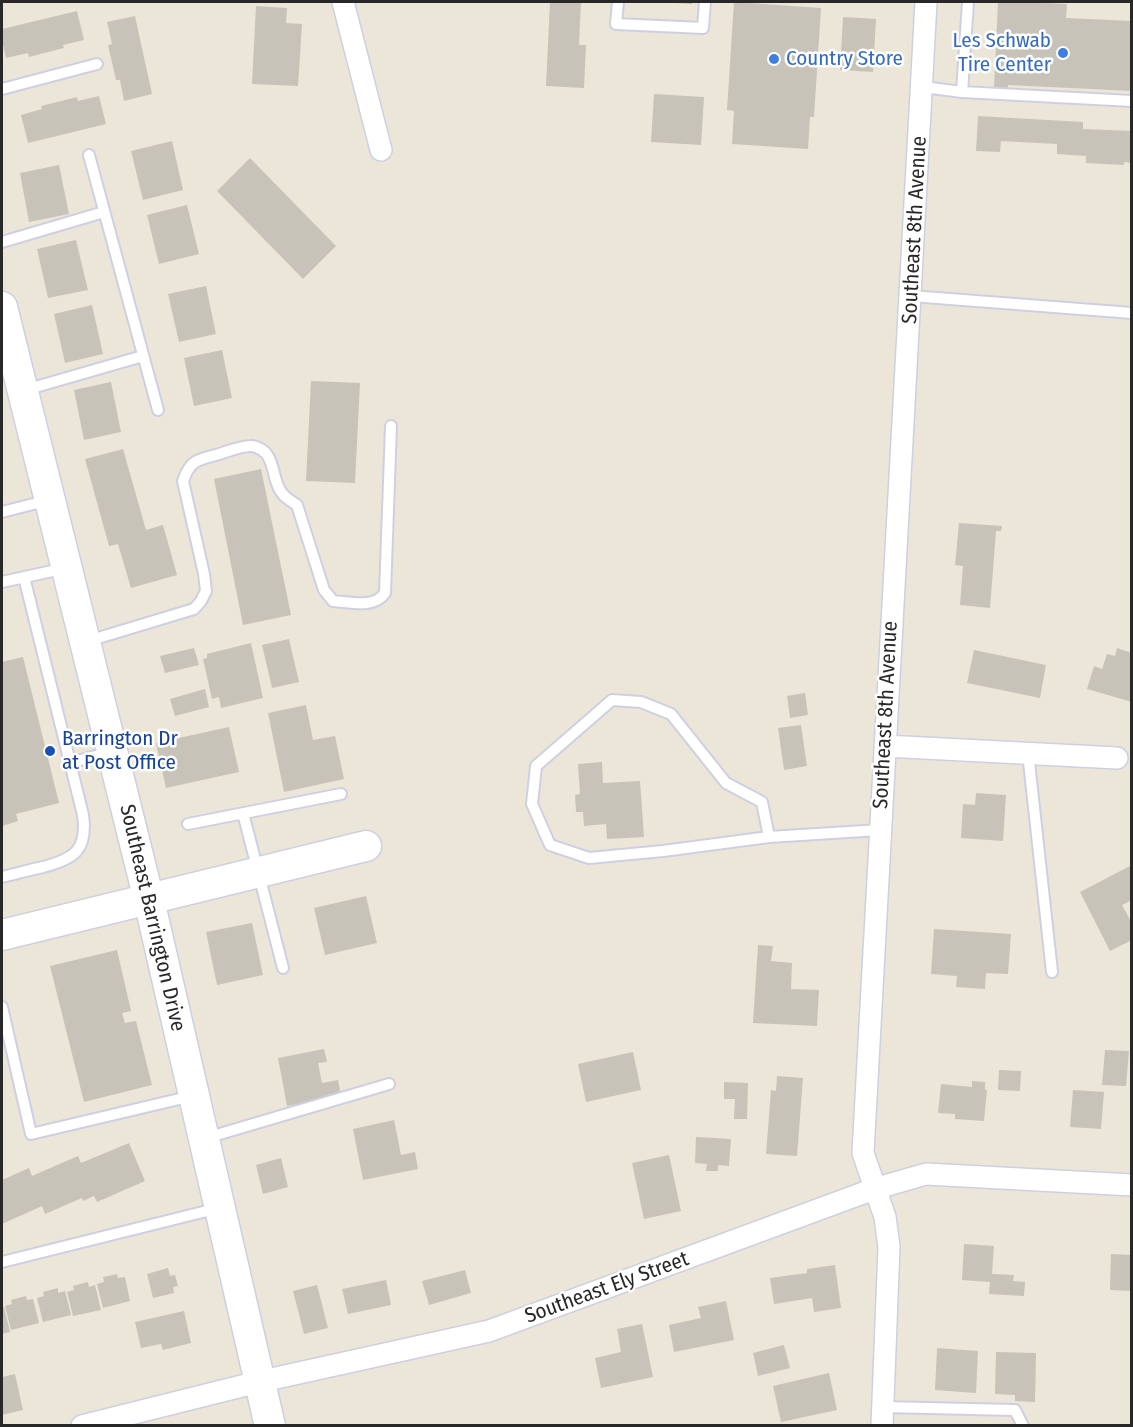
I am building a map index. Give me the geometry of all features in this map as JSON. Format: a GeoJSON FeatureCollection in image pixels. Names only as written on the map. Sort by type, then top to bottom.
{"type":"FeatureCollection","features":[{"type":"Feature","properties":{"kind":"street"},"geometry":{"type":"LineString","coordinates":[[343,2],[381,150]]}},
{"type":"Feature","properties":{"kind":"street","name":"Southeast 8th Avenue"},"geometry":{"type":"LineString","coordinates":[[882,1416],[889,1247],[885,1217],[862,1153],[926,2]]}},
{"type":"Feature","properties":{"kind":"street","name":"Southeast Barrington Drive"},"geometry":{"type":"LineString","coordinates":[[2,307],[149,900],[258,1382],[270,1425]]}},
{"type":"Feature","properties":{"kind":"street"},"geometry":{"type":"LineString","coordinates":[[885,746],[1117,758]]}},
{"type":"Feature","properties":{"kind":"street"},"geometry":{"type":"LineString","coordinates":[[2,935],[366,846]]}},
{"type":"Feature","properties":{"kind":"street","name":"Southeast Ely Street"},"geometry":{"type":"LineString","coordinates":[[82,1425],[258,1382],[489,1331],[874,1189],[926,1174],[1131,1185]]}},
{"type":"Feature","properties":{"kind":"lane"},"geometry":{"type":"LineString","coordinates":[[618,2],[616,24],[703,28],[705,2]]}},
{"type":"Feature","properties":{"kind":"lane"},"geometry":{"type":"LineString","coordinates":[[962,92],[968,2]]}},
{"type":"Feature","properties":{"kind":"lane"},"geometry":{"type":"LineString","coordinates":[[2,89],[97,64]]}},
{"type":"Feature","properties":{"kind":"lane"},"geometry":{"type":"LineString","coordinates":[[923,87],[962,92],[1131,101]]}},
{"type":"Feature","properties":{"kind":"lane"},"geometry":{"type":"LineString","coordinates":[[89,155],[158,410]]}},
{"type":"Feature","properties":{"kind":"lane"},"geometry":{"type":"LineString","coordinates":[[2,242],[104,212]]}},
{"type":"Feature","properties":{"kind":"lane"},"geometry":{"type":"LineString","coordinates":[[911,296],[1131,313]]}},
{"type":"Feature","properties":{"kind":"lane"},"geometry":{"type":"LineString","coordinates":[[22,391],[143,356]]}},
{"type":"Feature","properties":{"kind":"lane"},"geometry":{"type":"LineString","coordinates":[[85,642],[194,609],[201,601],[206,591],[204,574],[183,482],[185,475],[196,460],[250,446],[263,451],[272,461],[278,487],[297,505],[324,590],[333,601],[373,603],[381,599],[385,593],[390,426]]}},
{"type":"Feature","properties":{"kind":"lane"},"geometry":{"type":"LineString","coordinates":[[2,512],[50,500]]}},
{"type":"Feature","properties":{"kind":"lane"},"geometry":{"type":"LineString","coordinates":[[2,582],[67,568]]}},
{"type":"Feature","properties":{"kind":"lane"},"geometry":{"type":"LineString","coordinates":[[2,877],[63,862],[71,858],[85,836],[83,815],[24,577]]}},
{"type":"Feature","properties":{"kind":"lane"},"geometry":{"type":"LineString","coordinates":[[770,837],[762,802],[726,783],[671,714],[641,702],[612,700],[536,766],[532,804],[550,845],[589,858],[663,852],[770,837],[880,830]]}},
{"type":"Feature","properties":{"kind":"lane"},"geometry":{"type":"LineString","coordinates":[[70,763],[112,751]]}},
{"type":"Feature","properties":{"kind":"lane"},"geometry":{"type":"LineString","coordinates":[[1028,753],[1052,972]]}},
{"type":"Feature","properties":{"kind":"lane"},"geometry":{"type":"LineString","coordinates":[[188,824],[341,794]]}},
{"type":"Feature","properties":{"kind":"lane"},"geometry":{"type":"LineString","coordinates":[[243,813],[283,968]]}},
{"type":"Feature","properties":{"kind":"lane"},"geometry":{"type":"LineString","coordinates":[[2,1007],[31,1134],[193,1096]]}},
{"type":"Feature","properties":{"kind":"lane"},"geometry":{"type":"LineString","coordinates":[[203,1138],[389,1084]]}},
{"type":"Feature","properties":{"kind":"lane"},"geometry":{"type":"LineString","coordinates":[[2,1262],[219,1208]]}},
{"type":"Feature","properties":{"kind":"lane"},"geometry":{"type":"LineString","coordinates":[[882,1416],[1015,1410],[1023,1425]]}},
{"type":"Feature","properties":{"kind":"building"},"geometry":{"type":"Polygon","coordinates":[[[550,2],[581,2],[579,45],[586,45],[584,88],[546,86],[550,2]]]}},
{"type":"Feature","properties":{"kind":"building"},"geometry":{"type":"Polygon","coordinates":[[[674,2],[693,2],[692,4],[674,2]]]}},
{"type":"Feature","properties":{"kind":"building","name":"Country Store"},"geometry":{"type":"Polygon","coordinates":[[[734,2],[821,8],[814,117],[810,117],[808,149],[732,144],[734,111],[727,110],[734,2]]]}},
{"type":"Feature","properties":{"kind":"building","name":"Les Schwab Tire Center"},"geometry":{"type":"Polygon","coordinates":[[[998,2],[1067,4],[1066,18],[1132,21],[1132,91],[1008,85],[1008,88],[994,88],[998,2]]]}},
{"type":"Feature","properties":{"kind":"building"},"geometry":{"type":"Polygon","coordinates":[[[256,6],[287,8],[286,23],[302,24],[298,86],[252,84],[256,6]]]}},
{"type":"Feature","properties":{"kind":"building"},"geometry":{"type":"Polygon","coordinates":[[[77,11],[84,40],[29,57],[28,53],[6,58],[2,29],[77,11]]]}},
{"type":"Feature","properties":{"kind":"building"},"geometry":{"type":"Polygon","coordinates":[[[135,16],[152,94],[124,101],[120,80],[116,80],[108,45],[112,44],[107,22],[135,16]]]}},
{"type":"Feature","properties":{"kind":"building"},"geometry":{"type":"Polygon","coordinates":[[[843,17],[876,19],[873,72],[840,70],[843,17]]]}},
{"type":"Feature","properties":{"kind":"building"},"geometry":{"type":"Polygon","coordinates":[[[654,94],[704,97],[701,145],[651,142],[654,94]]]}},
{"type":"Feature","properties":{"kind":"building"},"geometry":{"type":"Polygon","coordinates":[[[99,96],[106,124],[28,143],[21,115],[42,109],[41,106],[77,97],[78,101],[99,96]]]}},
{"type":"Feature","properties":{"kind":"building"},"geometry":{"type":"Polygon","coordinates":[[[978,116],[1083,122],[1083,129],[1132,131],[1132,163],[1124,162],[1124,165],[1086,163],[1086,156],[1057,154],[1057,144],[1001,141],[1000,152],[976,151],[978,116]]]}},
{"type":"Feature","properties":{"kind":"building"},"geometry":{"type":"Polygon","coordinates":[[[172,141],[183,190],[143,200],[131,151],[172,141]]]}},
{"type":"Feature","properties":{"kind":"building"},"geometry":{"type":"Polygon","coordinates":[[[250,158],[336,246],[303,279],[217,191],[250,158]]]}},
{"type":"Feature","properties":{"kind":"building"},"geometry":{"type":"Polygon","coordinates":[[[59,165],[69,214],[29,222],[20,173],[59,165]]]}},
{"type":"Feature","properties":{"kind":"building"},"geometry":{"type":"Polygon","coordinates":[[[187,205],[199,254],[159,264],[147,215],[187,205]]]}},
{"type":"Feature","properties":{"kind":"building"},"geometry":{"type":"Polygon","coordinates":[[[76,240],[88,290],[48,298],[37,249],[76,240]]]}},
{"type":"Feature","properties":{"kind":"building"},"geometry":{"type":"Polygon","coordinates":[[[206,286],[216,334],[179,342],[168,294],[206,286]]]}},
{"type":"Feature","properties":{"kind":"building"},"geometry":{"type":"Polygon","coordinates":[[[92,305],[103,354],[65,363],[54,314],[92,305]]]}},
{"type":"Feature","properties":{"kind":"building"},"geometry":{"type":"Polygon","coordinates":[[[222,350],[232,398],[194,406],[184,358],[222,350]]]}},
{"type":"Feature","properties":{"kind":"building"},"geometry":{"type":"Polygon","coordinates":[[[311,381],[360,383],[355,483],[306,481],[311,381]]]}},
{"type":"Feature","properties":{"kind":"building"},"geometry":{"type":"Polygon","coordinates":[[[111,382],[121,432],[84,440],[74,390],[111,382]]]}},
{"type":"Feature","properties":{"kind":"building"},"geometry":{"type":"Polygon","coordinates":[[[123,449],[146,530],[163,525],[177,575],[131,588],[118,544],[109,546],[85,459],[123,449]]]}},
{"type":"Feature","properties":{"kind":"building"},"geometry":{"type":"Polygon","coordinates":[[[261,469],[291,615],[243,625],[214,479],[261,469]]]}},
{"type":"Feature","properties":{"kind":"building"},"geometry":{"type":"Polygon","coordinates":[[[959,523],[1002,526],[1001,531],[996,531],[990,608],[960,605],[963,566],[955,565],[959,523]]]}},
{"type":"Feature","properties":{"kind":"building"},"geometry":{"type":"Polygon","coordinates":[[[289,639],[299,682],[272,688],[262,645],[289,639]]]}},
{"type":"Feature","properties":{"kind":"building"},"geometry":{"type":"Polygon","coordinates":[[[251,643],[263,698],[221,708],[219,697],[212,699],[203,659],[207,658],[207,654],[251,643]]]}},
{"type":"Feature","properties":{"kind":"building"},"geometry":{"type":"Polygon","coordinates":[[[194,648],[199,665],[165,673],[160,656],[194,648]]]}},
{"type":"Feature","properties":{"kind":"building"},"geometry":{"type":"Polygon","coordinates":[[[1117,648],[1132,653],[1132,702],[1087,689],[1094,666],[1102,669],[1107,654],[1115,656],[1117,648]]]}},
{"type":"Feature","properties":{"kind":"building"},"geometry":{"type":"Polygon","coordinates":[[[974,650],[1046,665],[1040,698],[967,683],[974,650]]]}},
{"type":"Feature","properties":{"kind":"building"},"geometry":{"type":"Polygon","coordinates":[[[23,657],[59,803],[16,814],[18,821],[2,826],[2,662],[23,657]]]}},
{"type":"Feature","properties":{"kind":"building"},"geometry":{"type":"Polygon","coordinates":[[[205,689],[209,707],[175,716],[170,699],[205,689]]]}},
{"type":"Feature","properties":{"kind":"building"},"geometry":{"type":"Polygon","coordinates":[[[805,693],[808,715],[790,718],[787,696],[805,693]]]}},
{"type":"Feature","properties":{"kind":"building"},"geometry":{"type":"Polygon","coordinates":[[[306,705],[313,740],[335,736],[344,779],[284,792],[268,713],[306,705]]]}},
{"type":"Feature","properties":{"kind":"building"},"geometry":{"type":"Polygon","coordinates":[[[801,725],[807,766],[784,770],[778,728],[801,725]]]}},
{"type":"Feature","properties":{"kind":"building"},"geometry":{"type":"Polygon","coordinates":[[[229,727],[239,772],[166,788],[156,743],[229,727]]]}},
{"type":"Feature","properties":{"kind":"building"},"geometry":{"type":"Polygon","coordinates":[[[602,762],[603,783],[640,781],[644,837],[607,839],[606,824],[584,826],[583,812],[576,812],[575,795],[580,794],[578,764],[602,762]]]}},
{"type":"Feature","properties":{"kind":"building"},"geometry":{"type":"Polygon","coordinates":[[[976,793],[1006,795],[1003,841],[961,838],[963,804],[975,805],[976,793]]]}},
{"type":"Feature","properties":{"kind":"building"},"geometry":{"type":"Polygon","coordinates":[[[1132,865],[1132,900],[1122,905],[1132,923],[1132,940],[1110,951],[1080,892],[1132,865]]]}},
{"type":"Feature","properties":{"kind":"building"},"geometry":{"type":"Polygon","coordinates":[[[366,896],[377,943],[325,955],[314,908],[366,896]]]}},
{"type":"Feature","properties":{"kind":"building"},"geometry":{"type":"Polygon","coordinates":[[[252,923],[263,975],[217,985],[206,932],[252,923]]]}},
{"type":"Feature","properties":{"kind":"building"},"geometry":{"type":"Polygon","coordinates":[[[934,929],[1011,934],[1008,974],[986,973],[985,989],[956,987],[957,976],[931,974],[934,929]]]}},
{"type":"Feature","properties":{"kind":"building"},"geometry":{"type":"Polygon","coordinates":[[[758,945],[773,946],[771,961],[792,963],[791,989],[819,990],[817,1026],[753,1023],[758,945]]]}},
{"type":"Feature","properties":{"kind":"building"},"geometry":{"type":"Polygon","coordinates":[[[117,950],[131,1011],[122,1013],[125,1023],[136,1021],[152,1085],[84,1102],[50,966],[117,950]]]}},
{"type":"Feature","properties":{"kind":"building"},"geometry":{"type":"Polygon","coordinates":[[[324,1049],[327,1062],[318,1063],[322,1083],[338,1080],[341,1096],[287,1106],[278,1058],[324,1049]]]}},
{"type":"Feature","properties":{"kind":"building"},"geometry":{"type":"Polygon","coordinates":[[[1105,1050],[1129,1051],[1126,1086],[1102,1085],[1105,1050]]]}},
{"type":"Feature","properties":{"kind":"building"},"geometry":{"type":"Polygon","coordinates":[[[633,1052],[641,1090],[586,1102],[578,1064],[633,1052]]]}},
{"type":"Feature","properties":{"kind":"building"},"geometry":{"type":"Polygon","coordinates":[[[999,1070],[1021,1071],[1020,1091],[998,1090],[999,1070]]]}},
{"type":"Feature","properties":{"kind":"building"},"geometry":{"type":"Polygon","coordinates":[[[777,1076],[803,1078],[797,1156],[766,1154],[771,1090],[776,1091],[777,1076]]]}},
{"type":"Feature","properties":{"kind":"building"},"geometry":{"type":"Polygon","coordinates":[[[972,1081],[985,1082],[985,1090],[987,1090],[984,1121],[955,1119],[955,1114],[938,1113],[941,1084],[972,1087],[972,1081]]]}},
{"type":"Feature","properties":{"kind":"building"},"geometry":{"type":"Polygon","coordinates":[[[724,1082],[748,1083],[747,1119],[734,1119],[735,1099],[724,1099],[724,1082]]]}},
{"type":"Feature","properties":{"kind":"building"},"geometry":{"type":"Polygon","coordinates":[[[1073,1090],[1104,1092],[1101,1129],[1070,1127],[1073,1090]]]}},
{"type":"Feature","properties":{"kind":"building"},"geometry":{"type":"Polygon","coordinates":[[[394,1120],[401,1155],[415,1152],[418,1169],[363,1180],[353,1129],[394,1120]]]}},
{"type":"Feature","properties":{"kind":"building"},"geometry":{"type":"Polygon","coordinates":[[[696,1137],[731,1139],[729,1166],[718,1165],[718,1171],[706,1171],[707,1164],[695,1163],[696,1137]]]}},
{"type":"Feature","properties":{"kind":"building"},"geometry":{"type":"Polygon","coordinates":[[[129,1143],[145,1181],[97,1202],[94,1196],[83,1201],[82,1198],[45,1214],[42,1206],[2,1224],[2,1180],[29,1168],[32,1176],[78,1156],[81,1163],[129,1143]]]}},
{"type":"Feature","properties":{"kind":"building"},"geometry":{"type":"Polygon","coordinates":[[[669,1155],[681,1211],[644,1219],[632,1163],[669,1155]]]}},
{"type":"Feature","properties":{"kind":"building"},"geometry":{"type":"Polygon","coordinates":[[[281,1158],[288,1187],[263,1194],[256,1165],[281,1158]]]}},
{"type":"Feature","properties":{"kind":"building"},"geometry":{"type":"Polygon","coordinates":[[[964,1244],[994,1246],[992,1274],[1014,1275],[1013,1281],[1025,1282],[1024,1296],[989,1294],[990,1282],[962,1280],[964,1244]]]}},
{"type":"Feature","properties":{"kind":"building"},"geometry":{"type":"Polygon","coordinates":[[[1111,1254],[1132,1255],[1132,1291],[1110,1290],[1111,1254]]]}},
{"type":"Feature","properties":{"kind":"building"},"geometry":{"type":"Polygon","coordinates":[[[835,1265],[841,1308],[814,1312],[812,1298],[774,1304],[770,1278],[807,1273],[807,1269],[835,1265]]]}},
{"type":"Feature","properties":{"kind":"building"},"geometry":{"type":"Polygon","coordinates":[[[168,1268],[170,1276],[175,1275],[178,1286],[173,1287],[174,1293],[153,1298],[147,1274],[168,1268]]]}},
{"type":"Feature","properties":{"kind":"building"},"geometry":{"type":"Polygon","coordinates":[[[465,1270],[471,1293],[429,1305],[422,1281],[465,1270]]]}},
{"type":"Feature","properties":{"kind":"building"},"geometry":{"type":"Polygon","coordinates":[[[117,1274],[118,1278],[125,1277],[130,1301],[103,1308],[97,1284],[104,1282],[103,1277],[117,1274]]]}},
{"type":"Feature","properties":{"kind":"building"},"geometry":{"type":"Polygon","coordinates":[[[386,1280],[391,1305],[348,1314],[342,1289],[386,1280]]]}},
{"type":"Feature","properties":{"kind":"building"},"geometry":{"type":"Polygon","coordinates":[[[88,1282],[89,1287],[95,1285],[101,1310],[73,1316],[67,1292],[74,1290],[73,1286],[88,1282]]]}},
{"type":"Feature","properties":{"kind":"building"},"geometry":{"type":"Polygon","coordinates":[[[317,1285],[328,1328],[304,1334],[293,1291],[317,1285]]]}},
{"type":"Feature","properties":{"kind":"building"},"geometry":{"type":"Polygon","coordinates":[[[58,1288],[58,1293],[65,1291],[71,1315],[43,1322],[37,1298],[44,1296],[43,1292],[58,1288]]]}},
{"type":"Feature","properties":{"kind":"building"},"geometry":{"type":"Polygon","coordinates":[[[26,1296],[27,1300],[33,1299],[39,1323],[11,1330],[5,1306],[12,1304],[11,1300],[26,1296]]]}},
{"type":"Feature","properties":{"kind":"building"},"geometry":{"type":"Polygon","coordinates":[[[726,1301],[734,1340],[674,1352],[669,1325],[701,1318],[698,1307],[726,1301]]]}},
{"type":"Feature","properties":{"kind":"building"},"geometry":{"type":"Polygon","coordinates":[[[4,1307],[10,1332],[2,1334],[2,1308],[4,1307]]]}},
{"type":"Feature","properties":{"kind":"building"},"geometry":{"type":"Polygon","coordinates":[[[184,1311],[191,1343],[163,1350],[161,1344],[141,1348],[135,1322],[184,1311]]]}},
{"type":"Feature","properties":{"kind":"building"},"geometry":{"type":"Polygon","coordinates":[[[642,1324],[653,1377],[601,1388],[595,1358],[621,1352],[617,1329],[642,1324]]]}},
{"type":"Feature","properties":{"kind":"building"},"geometry":{"type":"Polygon","coordinates":[[[784,1345],[790,1368],[758,1376],[753,1353],[784,1345]]]}},
{"type":"Feature","properties":{"kind":"building"},"geometry":{"type":"Polygon","coordinates":[[[937,1348],[978,1351],[976,1393],[935,1390],[937,1348]]]}},
{"type":"Feature","properties":{"kind":"building"},"geometry":{"type":"Polygon","coordinates":[[[996,1352],[1036,1353],[1035,1402],[1015,1401],[1015,1395],[995,1394],[996,1352]]]}},
{"type":"Feature","properties":{"kind":"building"},"geometry":{"type":"Polygon","coordinates":[[[829,1373],[837,1410],[781,1422],[773,1386],[829,1373]]]}},
{"type":"Feature","properties":{"kind":"building"},"geometry":{"type":"Polygon","coordinates":[[[15,1374],[23,1410],[2,1415],[2,1377],[15,1374]]]}},
{"type":"Feature","properties":{"kind":"place","name":"Les Schwab Tire Center"},"geometry":{"type":"Point","coordinates":[1063,53]}},
{"type":"Feature","properties":{"kind":"place","name":"Country Store"},"geometry":{"type":"Point","coordinates":[774,59]}},
{"type":"Feature","properties":{"kind":"place","name":"Barrington Dr at Post Office"},"geometry":{"type":"Point","coordinates":[50,751]}}]}
